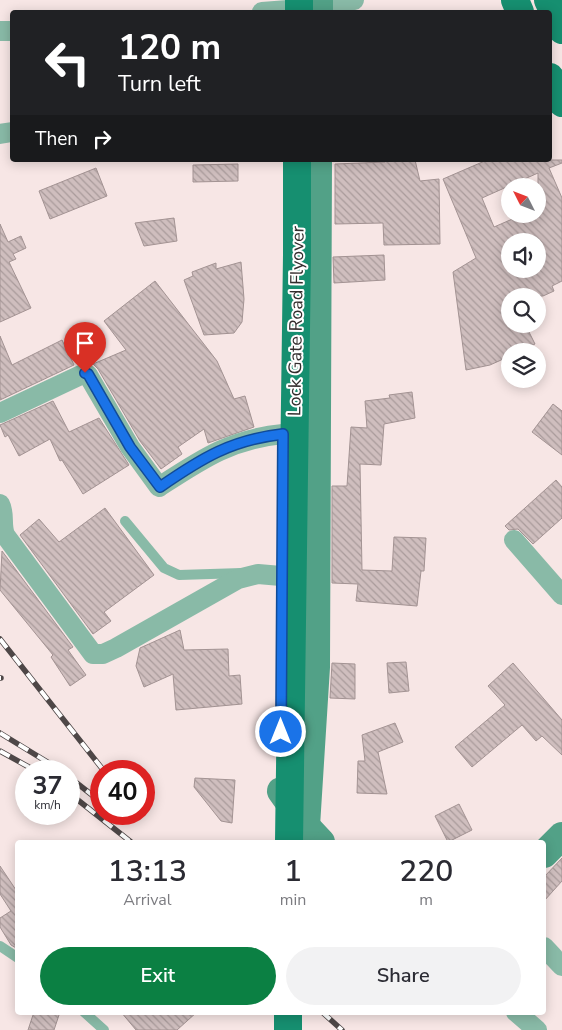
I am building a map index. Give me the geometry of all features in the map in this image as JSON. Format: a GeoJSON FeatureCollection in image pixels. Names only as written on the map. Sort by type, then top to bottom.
{"type":"FeatureCollection","features":[{"type":"Feature","properties":{"kind":"main road"},"geometry":{"type":"LineString","coordinates":[[552,81],[562,103]]}},
{"type":"Feature","properties":{"kind":"main road","name":"Lock Gate Road Flyover"},"geometry":{"type":"LineString","coordinates":[[298,162],[305,837]]}},
{"type":"Feature","properties":{"kind":"main road"},"geometry":{"type":"LineString","coordinates":[[288,1015],[288,1030]]}},
{"type":"Feature","properties":{"kind":"street"},"geometry":{"type":"LineString","coordinates":[[278,10],[354,0]]}},
{"type":"Feature","properties":{"kind":"street"},"geometry":{"type":"LineString","coordinates":[[286,162],[283,434],[269,575],[281,790],[305,837]]}},
{"type":"Feature","properties":{"kind":"street"},"geometry":{"type":"LineString","coordinates":[[305,837],[316,667],[318,162]]}},
{"type":"Feature","properties":{"kind":"street"},"geometry":{"type":"LineString","coordinates":[[0,413],[85,373],[88,374],[130,447],[160,487],[195,464],[241,441],[283,434]]}},
{"type":"Feature","properties":{"kind":"street"},"geometry":{"type":"LineString","coordinates":[[0,504],[2,507],[2,527],[5,535],[93,654],[103,654],[116,648],[238,579],[269,575]]}},
{"type":"Feature","properties":{"kind":"street"},"geometry":{"type":"LineString","coordinates":[[514,540],[562,595]]}},
{"type":"Feature","properties":{"kind":"street"},"geometry":{"type":"LineString","coordinates":[[546,852],[562,836]]}},
{"type":"Feature","properties":{"kind":"street"},"geometry":{"type":"LineString","coordinates":[[546,949],[562,966]]}},
{"type":"Feature","properties":{"kind":"street"},"geometry":{"type":"LineString","coordinates":[[520,1015],[537,1030]]}},
{"type":"Feature","properties":{"kind":"lane"},"geometry":{"type":"LineString","coordinates":[[125,520],[164,568],[179,575],[225,572],[269,575]]}},
{"type":"Feature","properties":{"kind":"lane"},"geometry":{"type":"LineString","coordinates":[[0,946],[15,956]]}},
{"type":"Feature","properties":{"kind":"lane"},"geometry":{"type":"LineString","coordinates":[[87,1015],[104,1030]]}},
{"type":"Feature","properties":{"kind":"building"},"geometry":{"type":"Polygon","coordinates":[[[552,160],[562,160],[562,163],[549,168],[562,198],[562,281],[552,286],[554,291],[546,295],[546,288],[501,288],[501,333],[530,333],[534,343],[501,343],[501,360],[490,365],[466,370],[453,272],[476,258],[443,179],[482,162],[552,162],[552,160]]]}},
{"type":"Feature","properties":{"kind":"building"},"geometry":{"type":"Polygon","coordinates":[[[415,162],[420,181],[439,179],[440,244],[384,245],[383,223],[335,224],[335,164],[415,162]]]}},
{"type":"Feature","properties":{"kind":"building"},"geometry":{"type":"Polygon","coordinates":[[[238,164],[238,181],[193,182],[193,165],[238,164]]]}},
{"type":"Feature","properties":{"kind":"building"},"geometry":{"type":"Polygon","coordinates":[[[96,168],[107,196],[50,219],[39,191],[96,168]]]}},
{"type":"Feature","properties":{"kind":"building"},"geometry":{"type":"Polygon","coordinates":[[[174,218],[177,241],[144,246],[135,223],[174,218]]]}},
{"type":"Feature","properties":{"kind":"building"},"geometry":{"type":"Polygon","coordinates":[[[0,224],[8,242],[21,236],[26,248],[13,254],[16,259],[9,262],[31,308],[0,322],[0,224]]]}},
{"type":"Feature","properties":{"kind":"building"},"geometry":{"type":"Polygon","coordinates":[[[384,255],[385,280],[334,283],[333,257],[384,255]]]}},
{"type":"Feature","properties":{"kind":"building"},"geometry":{"type":"Polygon","coordinates":[[[241,262],[244,299],[242,322],[234,333],[204,335],[184,280],[193,276],[192,272],[216,263],[216,269],[241,262]]]}},
{"type":"Feature","properties":{"kind":"building"},"geometry":{"type":"Polygon","coordinates":[[[155,281],[217,361],[234,399],[245,396],[254,427],[208,443],[204,429],[178,447],[182,454],[161,469],[140,441],[98,369],[93,364],[126,350],[104,321],[155,281]]]}},
{"type":"Feature","properties":{"kind":"building"},"geometry":{"type":"Polygon","coordinates":[[[0,336],[12,365],[62,340],[74,365],[0,400],[0,336]]]}},
{"type":"Feature","properties":{"kind":"building"},"geometry":{"type":"Polygon","coordinates":[[[412,392],[415,418],[384,424],[381,465],[360,464],[362,570],[392,571],[394,537],[426,538],[424,571],[421,571],[417,606],[356,601],[358,584],[332,583],[332,486],[347,486],[351,427],[367,428],[365,401],[390,398],[389,395],[412,392]]]}},
{"type":"Feature","properties":{"kind":"building"},"geometry":{"type":"Polygon","coordinates":[[[53,401],[69,432],[99,418],[129,465],[83,494],[62,460],[60,461],[50,439],[19,456],[8,435],[5,437],[0,425],[53,401]]]}},
{"type":"Feature","properties":{"kind":"building"},"geometry":{"type":"Polygon","coordinates":[[[553,404],[562,411],[562,455],[532,432],[553,404]]]}},
{"type":"Feature","properties":{"kind":"building"},"geometry":{"type":"Polygon","coordinates":[[[556,480],[562,487],[562,518],[533,544],[518,529],[509,530],[505,526],[556,480]]]}},
{"type":"Feature","properties":{"kind":"building"},"geometry":{"type":"Polygon","coordinates":[[[105,508],[154,575],[104,612],[111,621],[93,634],[20,535],[39,519],[59,542],[105,508]]]}},
{"type":"Feature","properties":{"kind":"building"},"geometry":{"type":"Polygon","coordinates":[[[2,551],[73,647],[68,650],[86,675],[70,686],[51,657],[53,655],[0,590],[2,551]]]}},
{"type":"Feature","properties":{"kind":"building"},"geometry":{"type":"Polygon","coordinates":[[[180,630],[184,650],[228,649],[229,676],[240,675],[242,704],[176,710],[173,674],[144,687],[136,666],[140,648],[180,630]]]}},
{"type":"Feature","properties":{"kind":"building"},"geometry":{"type":"Polygon","coordinates":[[[406,662],[409,691],[389,693],[387,663],[406,662]]]}},
{"type":"Feature","properties":{"kind":"building"},"geometry":{"type":"Polygon","coordinates":[[[332,663],[355,664],[355,699],[330,698],[332,663]]]}},
{"type":"Feature","properties":{"kind":"building"},"geometry":{"type":"Polygon","coordinates":[[[513,663],[562,720],[562,755],[542,736],[536,741],[522,725],[472,767],[455,747],[505,705],[488,686],[513,663]]]}},
{"type":"Feature","properties":{"kind":"building"},"geometry":{"type":"Polygon","coordinates":[[[395,723],[403,742],[378,752],[387,794],[357,793],[358,761],[365,761],[362,735],[395,723]]]}},
{"type":"Feature","properties":{"kind":"building"},"geometry":{"type":"Polygon","coordinates":[[[195,778],[235,780],[232,823],[221,821],[194,787],[195,778]]]}},
{"type":"Feature","properties":{"kind":"building"},"geometry":{"type":"Polygon","coordinates":[[[459,804],[472,830],[452,840],[447,840],[435,816],[459,804]]]}},
{"type":"Feature","properties":{"kind":"building"},"geometry":{"type":"Polygon","coordinates":[[[562,858],[562,881],[546,899],[546,875],[562,858]]]}},
{"type":"Feature","properties":{"kind":"building"},"geometry":{"type":"Polygon","coordinates":[[[0,866],[15,888],[15,947],[11,945],[0,927],[0,918],[11,911],[0,894],[0,866]]]}},
{"type":"Feature","properties":{"kind":"building"},"geometry":{"type":"Polygon","coordinates":[[[33,1015],[59,1015],[54,1030],[28,1030],[33,1015]]]}},
{"type":"Feature","properties":{"kind":"building"},"geometry":{"type":"Polygon","coordinates":[[[124,1015],[194,1015],[177,1030],[136,1030],[124,1015]]]}},
{"type":"Feature","properties":{"kind":"railway"},"geometry":{"type":"LineString","coordinates":[[0,639],[95,760]]}},
{"type":"Feature","properties":{"kind":"railway"},"geometry":{"type":"LineString","coordinates":[[0,733],[44,760]]}},
{"type":"Feature","properties":{"kind":"railway"},"geometry":{"type":"LineString","coordinates":[[0,751],[16,760]]}},
{"type":"Feature","properties":{"kind":"railway"},"geometry":{"type":"LineString","coordinates":[[80,786],[90,793]]}},
{"type":"Feature","properties":{"kind":"railway"},"geometry":{"type":"LineString","coordinates":[[80,802],[128,840]]}},
{"type":"Feature","properties":{"kind":"railway"},"geometry":{"type":"LineString","coordinates":[[325,1015],[342,1030]]}},
{"type":"Feature","properties":{"kind":"route"},"geometry":{"type":"LineString","coordinates":[[85,373],[88,374],[130,447],[160,487],[195,464],[241,441],[283,434],[280,614],[281,732]]}}]}
